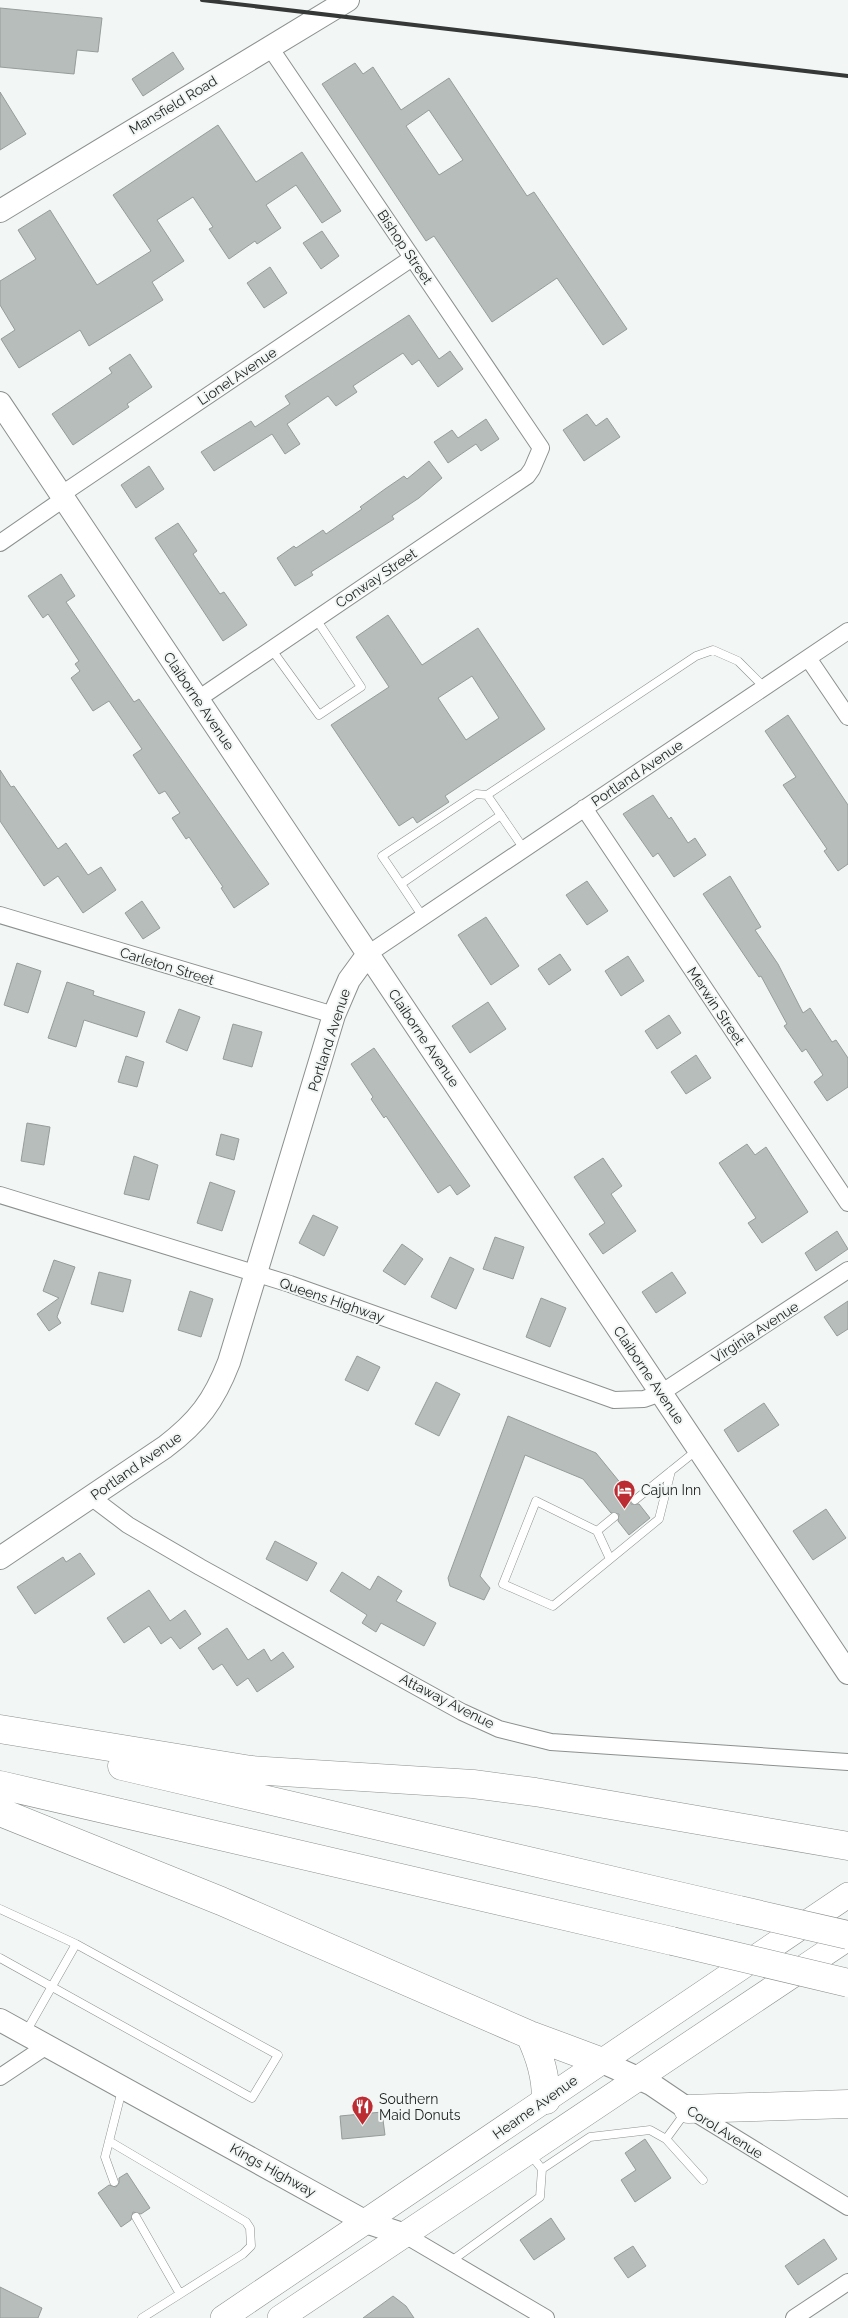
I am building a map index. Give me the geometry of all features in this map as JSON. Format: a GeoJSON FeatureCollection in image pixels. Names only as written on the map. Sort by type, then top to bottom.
{"type":"FeatureCollection","features":[{"type":"Feature","properties":{"kind":"highway"},"geometry":{"type":"LineString","coordinates":[[0,1729],[251,1770],[472,1784],[535,1792],[848,1846]]}},
{"type":"Feature","properties":{"kind":"highway"},"geometry":{"type":"LineString","coordinates":[[0,1735],[132,1768],[848,1937]]}},
{"type":"Feature","properties":{"kind":"highway"},"geometry":{"type":"LineString","coordinates":[[0,1785],[848,1983]]}},
{"type":"Feature","properties":{"kind":"highway"},"geometry":{"type":"LineString","coordinates":[[0,1812],[230,1904],[530,2035],[600,2061]]}},
{"type":"Feature","properties":{"kind":"highway"},"geometry":{"type":"LineString","coordinates":[[530,2035],[540,2058],[545,2079],[546,2100]]}},
{"type":"Feature","properties":{"kind":"highway"},"geometry":{"type":"LineString","coordinates":[[688,2109],[848,2104]]}},
{"type":"Feature","properties":{"kind":"main road","name":"Hearne Avenue"},"geometry":{"type":"LineString","coordinates":[[223,2318],[546,2100],[600,2061],[848,1895]]}},
{"type":"Feature","properties":{"kind":"main road"},"geometry":{"type":"LineString","coordinates":[[280,2318],[405,2235],[535,2161],[639,2078],[848,1937]]}},
{"type":"Feature","properties":{"kind":"main road"},"geometry":{"type":"LineString","coordinates":[[639,2078],[653,2050],[665,2035],[713,1998],[727,1976]]}},
{"type":"Feature","properties":{"kind":"street","name":"Mansfield Road"},"geometry":{"type":"LineString","coordinates":[[0,211],[269,46],[348,0]]}},
{"type":"Feature","properties":{"kind":"street","name":"Bishop Street"},"geometry":{"type":"LineString","coordinates":[[269,46],[541,448]]}},
{"type":"Feature","properties":{"kind":"street","name":"Lionel Avenue"},"geometry":{"type":"LineString","coordinates":[[0,543],[63,496],[412,258]]}},
{"type":"Feature","properties":{"kind":"street","name":"Claiborne Avenue"},"geometry":{"type":"LineString","coordinates":[[0,403],[848,1673]]}},
{"type":"Feature","properties":{"kind":"street","name":"Conway Street"},"geometry":{"type":"LineString","coordinates":[[198,699],[527,476],[532,470],[541,448]]}},
{"type":"Feature","properties":{"kind":"street","name":"Portland Avenue"},"geometry":{"type":"LineString","coordinates":[[0,1558],[165,1448],[187,1431],[205,1411],[219,1387],[228,1362],[334,1015],[349,980],[368,954],[848,631]]}},
{"type":"Feature","properties":{"kind":"street"},"geometry":{"type":"LineString","coordinates":[[808,658],[848,717]]}},
{"type":"Feature","properties":{"kind":"street","name":"Merwin Street"},"geometry":{"type":"LineString","coordinates":[[584,808],[848,1203]]}},
{"type":"Feature","properties":{"kind":"street","name":"Carleton Street"},"geometry":{"type":"LineString","coordinates":[[0,914],[334,1015]]}},
{"type":"Feature","properties":{"kind":"street","name":"Queens Highway"},"geometry":{"type":"LineString","coordinates":[[0,1195],[256,1274],[602,1397],[632,1400],[661,1393]]}},
{"type":"Feature","properties":{"kind":"street","name":"Virginia Avenue"},"geometry":{"type":"LineString","coordinates":[[661,1393],[848,1270]]}},
{"type":"Feature","properties":{"kind":"street","name":"Attaway Avenue"},"geometry":{"type":"LineString","coordinates":[[91,1497],[128,1525],[200,1567],[462,1712],[500,1728],[551,1742],[848,1762]]}},
{"type":"Feature","properties":{"kind":"street","name":"Kings Highway"},"geometry":{"type":"LineString","coordinates":[[0,2020],[366,2222],[405,2235],[546,2318]]}},
{"type":"Feature","properties":{"kind":"street"},"geometry":{"type":"LineString","coordinates":[[0,2077],[48,2045]]}},
{"type":"Feature","properties":{"kind":"street","name":"Corol Avenue"},"geometry":{"type":"LineString","coordinates":[[600,2061],[639,2078],[848,2207]]}},
{"type":"Feature","properties":{"kind":"street"},"geometry":{"type":"LineString","coordinates":[[794,2318],[848,2282]]}},
{"type":"Feature","properties":{"kind":"lane"},"geometry":{"type":"LineString","coordinates":[[272,650],[319,715],[361,687],[316,619]]}},
{"type":"Feature","properties":{"kind":"lane"},"geometry":{"type":"LineString","coordinates":[[423,917],[382,856],[476,794],[488,795],[696,656],[713,650],[738,661],[764,687]]}},
{"type":"Feature","properties":{"kind":"lane"},"geometry":{"type":"LineString","coordinates":[[488,795],[524,849]]}},
{"type":"Feature","properties":{"kind":"lane"},"geometry":{"type":"LineString","coordinates":[[401,884],[501,815]]}},
{"type":"Feature","properties":{"kind":"lane"},"geometry":{"type":"LineString","coordinates":[[635,1500],[698,1449]]}},
{"type":"Feature","properties":{"kind":"lane"},"geometry":{"type":"LineString","coordinates":[[610,1559],[597,1531],[536,1501],[503,1584],[554,1606],[659,1519],[671,1471]]}},
{"type":"Feature","properties":{"kind":"lane"},"geometry":{"type":"LineString","coordinates":[[597,1531],[614,1517]]}},
{"type":"Feature","properties":{"kind":"lane"},"geometry":{"type":"LineString","coordinates":[[0,1909],[76,1944],[278,2055],[252,2098],[0,1958]]}},
{"type":"Feature","properties":{"kind":"lane"},"geometry":{"type":"LineString","coordinates":[[25,2033],[76,1944]]}},
{"type":"Feature","properties":{"kind":"lane"},"geometry":{"type":"LineString","coordinates":[[114,2182],[105,2157],[122,2088]]}},
{"type":"Feature","properties":{"kind":"lane"},"geometry":{"type":"LineString","coordinates":[[666,2139],[688,2109]]}},
{"type":"Feature","properties":{"kind":"lane"},"geometry":{"type":"LineString","coordinates":[[450,2262],[540,2197],[535,2161],[590,2137],[650,2130],[666,2139],[703,2180]]}},
{"type":"Feature","properties":{"kind":"lane"},"geometry":{"type":"LineString","coordinates":[[109,2141],[246,2222],[250,2228],[251,2246],[243,2254],[142,2318]]}},
{"type":"Feature","properties":{"kind":"lane"},"geometry":{"type":"LineString","coordinates":[[136,2217],[180,2294]]}},
{"type":"Feature","properties":{"kind":"building"},"geometry":{"type":"Polygon","coordinates":[[[0,8],[102,18],[98,52],[77,50],[74,74],[0,67],[0,8]]]}},
{"type":"Feature","properties":{"kind":"building"},"geometry":{"type":"Polygon","coordinates":[[[173,52],[184,69],[143,96],[132,79],[173,52]]]}},
{"type":"Feature","properties":{"kind":"building"},"geometry":{"type":"Polygon","coordinates":[[[355,63],[363,74],[373,67],[401,110],[449,78],[527,196],[534,192],[627,329],[603,345],[557,278],[492,322],[434,236],[426,241],[322,84],[355,63]],[[429,110],[406,126],[439,175],[463,160],[429,110]]]}},
{"type":"Feature","properties":{"kind":"building"},"geometry":{"type":"Polygon","coordinates":[[[0,92],[26,134],[0,150],[0,92]]]}},
{"type":"Feature","properties":{"kind":"building"},"geometry":{"type":"Polygon","coordinates":[[[218,125],[256,182],[302,152],[341,211],[322,223],[296,185],[266,205],[281,228],[257,244],[255,241],[229,259],[209,229],[213,227],[193,197],[157,220],[184,261],[152,282],[163,300],[89,346],[80,330],[19,368],[1,339],[15,330],[0,305],[0,281],[36,259],[18,230],[50,210],[97,285],[151,251],[113,195],[218,125]]]}},
{"type":"Feature","properties":{"kind":"building"},"geometry":{"type":"Polygon","coordinates":[[[322,231],[339,256],[321,269],[303,243],[322,231]]]}},
{"type":"Feature","properties":{"kind":"building"},"geometry":{"type":"Polygon","coordinates":[[[270,267],[287,293],[264,308],[247,283],[270,267]]]}},
{"type":"Feature","properties":{"kind":"building"},"geometry":{"type":"Polygon","coordinates":[[[409,315],[439,359],[450,351],[463,369],[438,387],[419,360],[412,365],[403,353],[353,386],[357,392],[336,406],[328,396],[287,424],[300,444],[285,454],[272,434],[214,471],[201,452],[251,421],[255,427],[290,404],[285,396],[409,315]]]}},
{"type":"Feature","properties":{"kind":"building"},"geometry":{"type":"Polygon","coordinates":[[[130,354],[152,387],[127,404],[129,407],[73,445],[52,414],[112,373],[109,368],[130,354]]]}},
{"type":"Feature","properties":{"kind":"building"},"geometry":{"type":"Polygon","coordinates":[[[587,414],[596,426],[607,418],[620,437],[584,461],[563,430],[587,414]]]}},
{"type":"Feature","properties":{"kind":"building"},"geometry":{"type":"Polygon","coordinates":[[[486,419],[499,439],[481,451],[476,444],[448,463],[434,442],[452,430],[458,438],[486,419]]]}},
{"type":"Feature","properties":{"kind":"building"},"geometry":{"type":"Polygon","coordinates":[[[429,461],[442,478],[419,498],[392,516],[394,519],[311,572],[313,575],[295,586],[277,558],[323,530],[326,534],[362,509],[360,507],[385,489],[404,476],[407,479],[429,461]]]}},
{"type":"Feature","properties":{"kind":"building"},"geometry":{"type":"Polygon","coordinates":[[[149,466],[164,489],[136,508],[121,485],[149,466]]]}},
{"type":"Feature","properties":{"kind":"building"},"geometry":{"type":"Polygon","coordinates":[[[178,523],[197,551],[193,554],[220,594],[224,592],[247,625],[223,641],[155,538],[178,523]]]}},
{"type":"Feature","properties":{"kind":"building"},"geometry":{"type":"Polygon","coordinates":[[[61,574],[75,596],[66,602],[134,702],[139,699],[269,884],[234,908],[221,888],[223,887],[189,837],[186,839],[172,818],[180,813],[165,791],[159,794],[133,755],[142,749],[109,701],[93,711],[71,678],[80,671],[75,664],[79,661],[48,614],[43,618],[28,596],[61,574]]]}},
{"type":"Feature","properties":{"kind":"building"},"geometry":{"type":"Polygon","coordinates":[[[388,615],[422,665],[478,628],[545,729],[445,796],[449,802],[417,823],[413,817],[399,826],[331,725],[389,687],[356,637],[388,615]],[[472,676],[438,698],[466,740],[499,718],[472,676]]]}},
{"type":"Feature","properties":{"kind":"building"},"geometry":{"type":"Polygon","coordinates":[[[788,715],[848,805],[848,864],[838,871],[824,851],[827,849],[783,785],[796,777],[765,731],[788,715]]]}},
{"type":"Feature","properties":{"kind":"building"},"geometry":{"type":"Polygon","coordinates":[[[0,770],[11,787],[14,786],[58,849],[66,843],[88,875],[101,867],[116,890],[83,913],[58,876],[44,886],[0,821],[0,770]]]}},
{"type":"Feature","properties":{"kind":"building"},"geometry":{"type":"Polygon","coordinates":[[[653,795],[669,819],[671,817],[688,843],[695,838],[706,855],[674,877],[658,853],[653,857],[623,814],[653,795]]]}},
{"type":"Feature","properties":{"kind":"building"},"geometry":{"type":"Polygon","coordinates":[[[730,876],[761,927],[755,930],[778,964],[803,1013],[810,1008],[832,1042],[836,1040],[848,1058],[848,1087],[827,1101],[814,1082],[823,1075],[806,1049],[802,1052],[784,1026],[787,1024],[761,976],[759,977],[703,894],[730,876]]]}},
{"type":"Feature","properties":{"kind":"building"},"geometry":{"type":"Polygon","coordinates":[[[587,881],[608,911],[587,925],[566,895],[587,881]]]}},
{"type":"Feature","properties":{"kind":"building"},"geometry":{"type":"Polygon","coordinates":[[[142,901],[160,928],[143,939],[125,913],[142,901]]]}},
{"type":"Feature","properties":{"kind":"building"},"geometry":{"type":"Polygon","coordinates":[[[486,917],[519,966],[491,985],[458,935],[486,917]]]}},
{"type":"Feature","properties":{"kind":"building"},"geometry":{"type":"Polygon","coordinates":[[[560,954],[571,970],[549,985],[538,969],[560,954]]]}},
{"type":"Feature","properties":{"kind":"building"},"geometry":{"type":"Polygon","coordinates":[[[628,956],[644,981],[621,996],[605,971],[628,956]]]}},
{"type":"Feature","properties":{"kind":"building"},"geometry":{"type":"Polygon","coordinates":[[[17,963],[41,971],[28,1013],[4,1005],[17,963]]]}},
{"type":"Feature","properties":{"kind":"building"},"geometry":{"type":"Polygon","coordinates":[[[67,982],[94,991],[93,995],[145,1012],[137,1037],[84,1020],[76,1047],[48,1038],[67,982]]]}},
{"type":"Feature","properties":{"kind":"building"},"geometry":{"type":"Polygon","coordinates":[[[488,1002],[506,1029],[470,1053],[452,1026],[488,1002]]]}},
{"type":"Feature","properties":{"kind":"building"},"geometry":{"type":"Polygon","coordinates":[[[179,1009],[200,1017],[187,1051],[166,1042],[179,1009]]]}},
{"type":"Feature","properties":{"kind":"building"},"geometry":{"type":"Polygon","coordinates":[[[669,1015],[681,1033],[657,1049],[645,1031],[669,1015]]]}},
{"type":"Feature","properties":{"kind":"building"},"geometry":{"type":"Polygon","coordinates":[[[233,1024],[262,1032],[252,1067],[223,1059],[233,1024]]]}},
{"type":"Feature","properties":{"kind":"building"},"geometry":{"type":"Polygon","coordinates":[[[374,1048],[470,1186],[457,1195],[450,1185],[438,1193],[386,1116],[384,1118],[371,1099],[373,1097],[351,1064],[374,1048]]]}},
{"type":"Feature","properties":{"kind":"building"},"geometry":{"type":"Polygon","coordinates":[[[696,1055],[711,1078],[686,1094],[671,1072],[696,1055]]]}},
{"type":"Feature","properties":{"kind":"building"},"geometry":{"type":"Polygon","coordinates":[[[126,1056],[144,1062],[137,1087],[118,1082],[126,1056]]]}},
{"type":"Feature","properties":{"kind":"building"},"geometry":{"type":"Polygon","coordinates":[[[27,1123],[50,1127],[44,1165],[21,1161],[27,1123]]]}},
{"type":"Feature","properties":{"kind":"building"},"geometry":{"type":"Polygon","coordinates":[[[221,1134],[239,1139],[234,1160],[216,1155],[221,1134]]]}},
{"type":"Feature","properties":{"kind":"building"},"geometry":{"type":"Polygon","coordinates":[[[747,1144],[755,1155],[766,1147],[808,1212],[762,1243],[748,1223],[756,1218],[719,1163],[747,1144]]]}},
{"type":"Feature","properties":{"kind":"building"},"geometry":{"type":"Polygon","coordinates":[[[134,1156],[158,1165],[149,1200],[124,1194],[134,1156]]]}},
{"type":"Feature","properties":{"kind":"building"},"geometry":{"type":"Polygon","coordinates":[[[603,1158],[622,1186],[611,1194],[636,1231],[603,1254],[589,1234],[605,1223],[574,1177],[603,1158]]]}},
{"type":"Feature","properties":{"kind":"building"},"geometry":{"type":"Polygon","coordinates":[[[210,1182],[235,1191],[222,1231],[197,1223],[210,1182]]]}},
{"type":"Feature","properties":{"kind":"building"},"geometry":{"type":"Polygon","coordinates":[[[313,1215],[338,1227],[324,1256],[299,1243],[313,1215]]]}},
{"type":"Feature","properties":{"kind":"building"},"geometry":{"type":"Polygon","coordinates":[[[837,1231],[848,1249],[816,1271],[805,1253],[837,1231]]]}},
{"type":"Feature","properties":{"kind":"building"},"geometry":{"type":"Polygon","coordinates":[[[495,1237],[524,1247],[513,1279],[483,1269],[495,1237]]]}},
{"type":"Feature","properties":{"kind":"building"},"geometry":{"type":"Polygon","coordinates":[[[402,1244],[423,1259],[405,1285],[383,1271],[402,1244]]]}},
{"type":"Feature","properties":{"kind":"building"},"geometry":{"type":"Polygon","coordinates":[[[450,1257],[474,1269],[456,1309],[431,1297],[450,1257]]]}},
{"type":"Feature","properties":{"kind":"building"},"geometry":{"type":"Polygon","coordinates":[[[54,1260],[75,1267],[57,1317],[61,1323],[49,1331],[37,1314],[59,1298],[43,1291],[54,1260]]]}},
{"type":"Feature","properties":{"kind":"building"},"geometry":{"type":"Polygon","coordinates":[[[99,1272],[131,1280],[123,1312],[91,1304],[99,1272]]]}},
{"type":"Feature","properties":{"kind":"building"},"geometry":{"type":"Polygon","coordinates":[[[672,1272],[686,1293],[656,1313],[642,1292],[672,1272]]]}},
{"type":"Feature","properties":{"kind":"building"},"geometry":{"type":"Polygon","coordinates":[[[190,1291],[213,1299],[201,1337],[178,1330],[190,1291]]]}},
{"type":"Feature","properties":{"kind":"building"},"geometry":{"type":"Polygon","coordinates":[[[541,1298],[566,1308],[550,1347],[526,1337],[541,1298]]]}},
{"type":"Feature","properties":{"kind":"building"},"geometry":{"type":"Polygon","coordinates":[[[848,1301],[848,1329],[837,1336],[824,1317],[848,1301]]]}},
{"type":"Feature","properties":{"kind":"building"},"geometry":{"type":"Polygon","coordinates":[[[357,1356],[380,1367],[368,1391],[345,1380],[357,1356]]]}},
{"type":"Feature","properties":{"kind":"building"},"geometry":{"type":"Polygon","coordinates":[[[436,1382],[460,1394],[439,1436],[415,1424],[436,1382]]]}},
{"type":"Feature","properties":{"kind":"building"},"geometry":{"type":"Polygon","coordinates":[[[764,1403],[779,1425],[738,1452],[724,1430],[764,1403]]]}},
{"type":"Feature","properties":{"kind":"building","name":"Cajun Inn"},"geometry":{"type":"Polygon","coordinates":[[[508,1416],[596,1453],[631,1496],[631,1504],[639,1504],[650,1518],[629,1535],[618,1521],[619,1514],[611,1513],[583,1479],[525,1455],[480,1576],[490,1588],[484,1600],[450,1586],[448,1578],[508,1416]]]}},
{"type":"Feature","properties":{"kind":"building"},"geometry":{"type":"Polygon","coordinates":[[[826,1509],[846,1538],[813,1560],[793,1531],[826,1509]]]}},
{"type":"Feature","properties":{"kind":"building"},"geometry":{"type":"Polygon","coordinates":[[[275,1541],[317,1563],[307,1581],[266,1559],[275,1541]]]}},
{"type":"Feature","properties":{"kind":"building"},"geometry":{"type":"Polygon","coordinates":[[[80,1553],[95,1574],[35,1614],[17,1587],[63,1557],[66,1562],[80,1553]]]}},
{"type":"Feature","properties":{"kind":"building"},"geometry":{"type":"Polygon","coordinates":[[[342,1572],[370,1590],[378,1576],[402,1591],[396,1601],[436,1623],[424,1646],[381,1623],[376,1632],[362,1623],[367,1615],[330,1591],[342,1572]]]}},
{"type":"Feature","properties":{"kind":"building"},"geometry":{"type":"Polygon","coordinates":[[[149,1590],[170,1621],[185,1610],[201,1634],[180,1649],[171,1637],[161,1644],[149,1626],[124,1643],[107,1618],[149,1590]]]}},
{"type":"Feature","properties":{"kind":"building"},"geometry":{"type":"Polygon","coordinates":[[[227,1628],[248,1660],[264,1649],[271,1661],[283,1652],[294,1667],[257,1692],[248,1678],[237,1686],[222,1664],[213,1670],[198,1648],[227,1628]]]}},
{"type":"Feature","properties":{"kind":"building","name":"Southern Maid Donuts"},"geometry":{"type":"Polygon","coordinates":[[[382,2112],[385,2135],[342,2139],[340,2116],[382,2112]]]}},
{"type":"Feature","properties":{"kind":"building"},"geometry":{"type":"Polygon","coordinates":[[[645,2139],[671,2178],[635,2202],[621,2180],[636,2170],[625,2153],[645,2139]]]}},
{"type":"Feature","properties":{"kind":"building"},"geometry":{"type":"Polygon","coordinates":[[[127,2173],[150,2208],[141,2214],[133,2212],[131,2220],[121,2227],[98,2193],[109,2185],[116,2187],[119,2183],[119,2178],[127,2173]]]}},
{"type":"Feature","properties":{"kind":"building"},"geometry":{"type":"Polygon","coordinates":[[[551,2218],[565,2239],[534,2260],[520,2240],[551,2218]]]}},
{"type":"Feature","properties":{"kind":"building"},"geometry":{"type":"Polygon","coordinates":[[[824,2239],[837,2259],[798,2285],[785,2266],[824,2239]]]}},
{"type":"Feature","properties":{"kind":"building"},"geometry":{"type":"Polygon","coordinates":[[[633,2246],[646,2266],[628,2278],[614,2258],[633,2246]]]}},
{"type":"Feature","properties":{"kind":"building"},"geometry":{"type":"Polygon","coordinates":[[[0,2287],[42,2308],[38,2318],[0,2318],[0,2287]]]}},
{"type":"Feature","properties":{"kind":"building"},"geometry":{"type":"Polygon","coordinates":[[[393,2296],[406,2306],[414,2318],[363,2318],[393,2296]]]}},
{"type":"Feature","properties":{"kind":"railway"},"geometry":{"type":"LineString","coordinates":[[202,0],[848,76]]}},
{"type":"Feature","properties":{"kind":"place","name":"Cajun Inn"},"geometry":{"type":"Point","coordinates":[625,1509]}},
{"type":"Feature","properties":{"kind":"place","name":"Southern Maid Donuts"},"geometry":{"type":"Point","coordinates":[363,2126]}}]}
